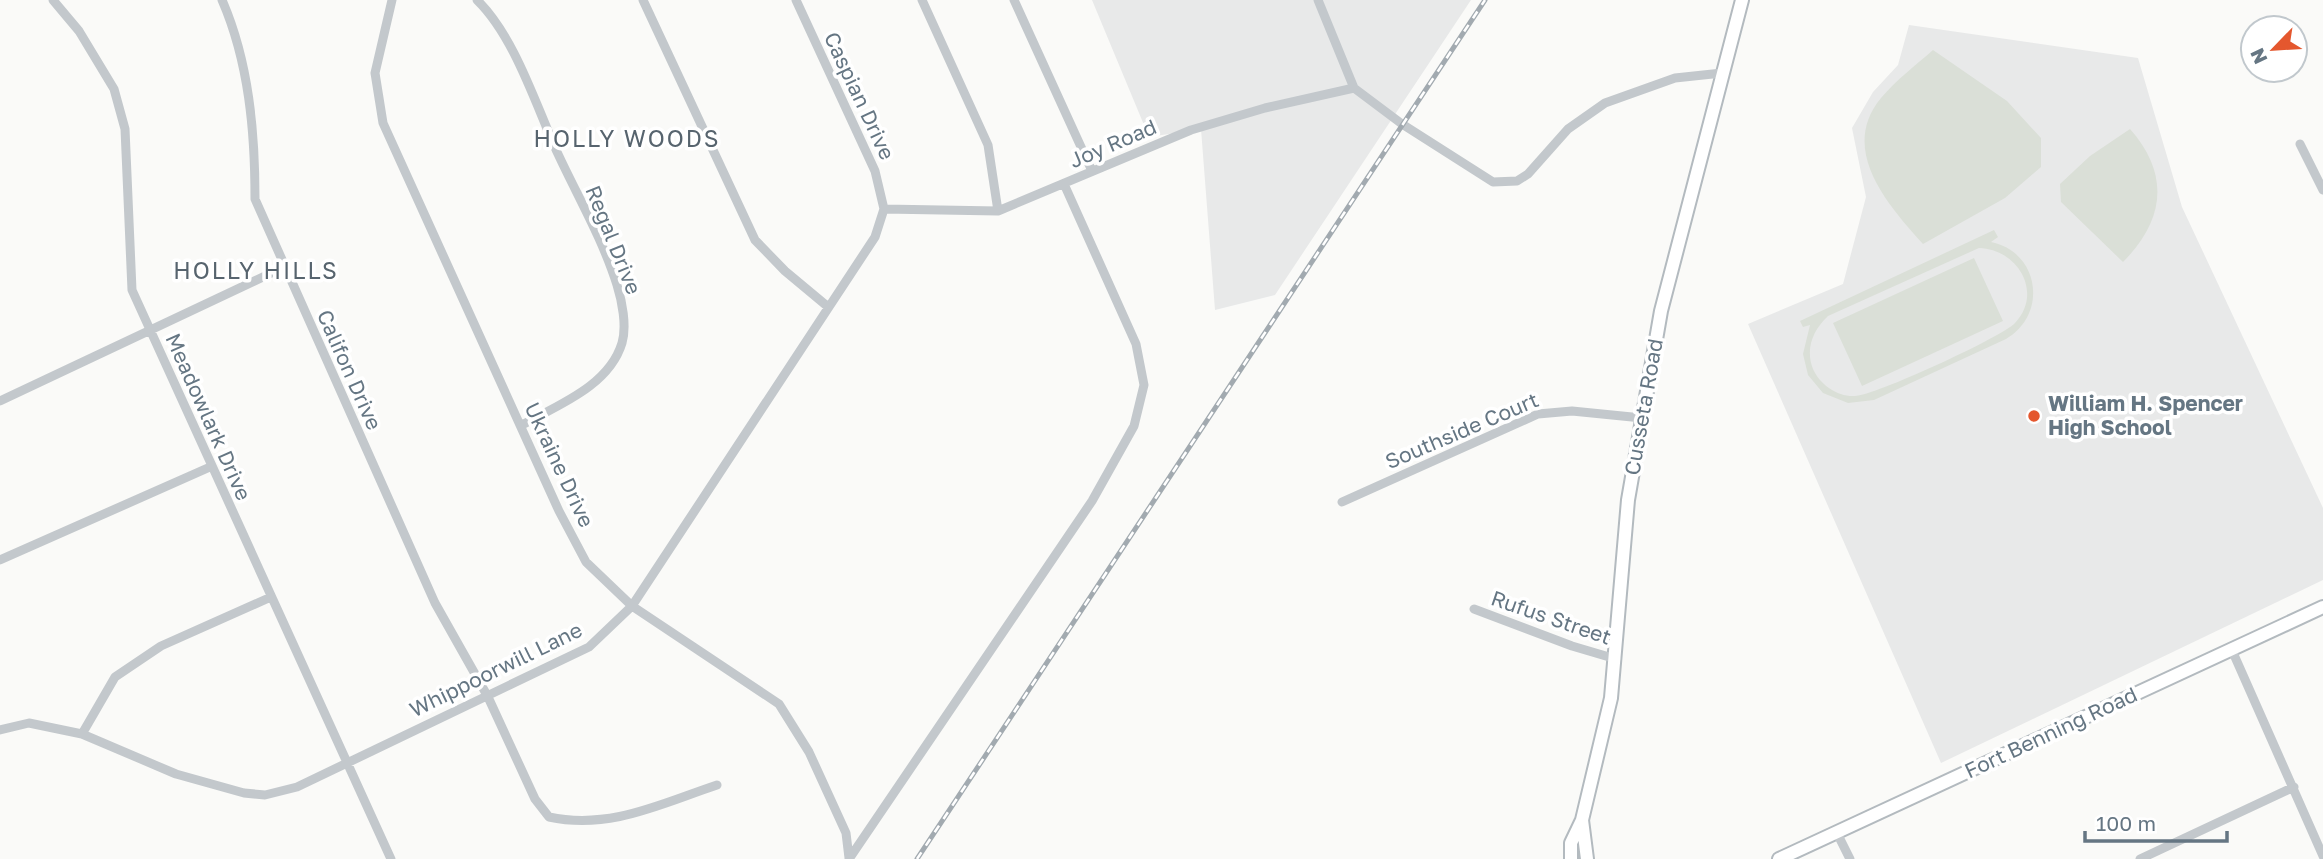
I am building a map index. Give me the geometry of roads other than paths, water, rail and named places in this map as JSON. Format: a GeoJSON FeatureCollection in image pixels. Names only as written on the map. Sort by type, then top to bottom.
{"type":"FeatureCollection","features":[{"type":"Feature","properties":{"kind":"street","name":"Meadowlark Drive"},"geometry":{"type":"LineString","coordinates":[[53,0],[79,32],[114,89],[125,129],[132,290],[210,467],[391,859]]}},
{"type":"Feature","properties":{"kind":"street","name":"Califon Drive"},"geometry":{"type":"LineString","coordinates":[[222,0],[236,33],[255,141],[255,199],[435,603],[488,697],[536,799],[549,817],[572,822],[611,821],[717,785]]}},
{"type":"Feature","properties":{"kind":"street","name":"Ukraine Drive"},"geometry":{"type":"LineString","coordinates":[[392,0],[375,73],[383,123],[559,510],[586,562],[632,606],[779,704],[809,752],[846,833],[849,859]]}},
{"type":"Feature","properties":{"kind":"street","name":"Regal Drive"},"geometry":{"type":"LineString","coordinates":[[477,0],[494,16],[608,264],[622,305],[622,342],[605,374],[573,397],[522,425]]}},
{"type":"Feature","properties":{"kind":"street"},"geometry":{"type":"LineString","coordinates":[[643,0],[755,240],[785,271],[827,306]]}},
{"type":"Feature","properties":{"kind":"street","name":"Caspian Drive"},"geometry":{"type":"LineString","coordinates":[[796,0],[876,171],[884,209]]}},
{"type":"Feature","properties":{"kind":"street"},"geometry":{"type":"LineString","coordinates":[[922,0],[988,145],[998,211]]}},
{"type":"Feature","properties":{"kind":"street"},"geometry":{"type":"LineString","coordinates":[[1014,0],[1092,172]]}},
{"type":"Feature","properties":{"kind":"street"},"geometry":{"type":"LineString","coordinates":[[1318,0],[1354,88],[1471,170],[1493,182],[1504,184],[1517,181],[1528,174],[1568,129],[1605,103],[1675,78],[1698,73],[1722,73]]}},
{"type":"Feature","properties":{"kind":"street","name":"Cusseta Road"},"geometry":{"type":"LineString","coordinates":[[1571,859],[1571,843],[1582,820],[1611,698],[1628,500],[1661,311],[1742,0]]}},
{"type":"Feature","properties":{"kind":"street","name":"Joy Road"},"geometry":{"type":"LineString","coordinates":[[884,209],[913,212],[998,211],[1191,130],[1265,108],[1354,88]]}},
{"type":"Feature","properties":{"kind":"street"},"geometry":{"type":"LineString","coordinates":[[2300,144],[2323,190]]}},
{"type":"Feature","properties":{"kind":"street"},"geometry":{"type":"LineString","coordinates":[[849,859],[1092,501],[1134,426],[1144,385],[1136,344],[1064,184]]}},
{"type":"Feature","properties":{"kind":"street","name":"Whippoorwill Lane"},"geometry":{"type":"LineString","coordinates":[[0,730],[29,723],[82,734],[176,774],[244,793],[265,795],[297,787],[589,647],[632,606],[827,306],[875,237],[884,209]]}},
{"type":"Feature","properties":{"kind":"street"},"geometry":{"type":"LineString","coordinates":[[0,401],[284,267]]}},
{"type":"Feature","properties":{"kind":"street","name":"Southside Court"},"geometry":{"type":"LineString","coordinates":[[1342,502],[1538,414],[1563,411],[1642,418]]}},
{"type":"Feature","properties":{"kind":"street"},"geometry":{"type":"LineString","coordinates":[[0,560],[210,467]]}},
{"type":"Feature","properties":{"kind":"street"},"geometry":{"type":"LineString","coordinates":[[82,734],[115,677],[161,646],[271,597]]}},
{"type":"Feature","properties":{"kind":"street","name":"Fort Benning Road"},"geometry":{"type":"LineString","coordinates":[[1779,859],[2323,607]]}},
{"type":"Feature","properties":{"kind":"street","name":"Rufus Street"},"geometry":{"type":"LineString","coordinates":[[1474,609],[1572,646],[1616,659]]}},
{"type":"Feature","properties":{"kind":"street"},"geometry":{"type":"LineString","coordinates":[[2231,648],[2323,856]]}},
{"type":"Feature","properties":{"kind":"street"},"geometry":{"type":"LineString","coordinates":[[2140,859],[2294,787]]}},
{"type":"Feature","properties":{"kind":"street","name":"Cusseta Road"},"geometry":{"type":"LineString","coordinates":[[1582,820],[1587,859]]}},
{"type":"Feature","properties":{"kind":"street"},"geometry":{"type":"LineString","coordinates":[[1837,833],[1850,859]]}},
{"type":"Feature","properties":{"kind":"railway"},"geometry":{"type":"LineString","coordinates":[[917,859],[1485,0]]}},
{"type":"Feature","properties":{"kind":"place","name":"William H. Spencer High School"},"geometry":{"type":"Point","coordinates":[2034,416]}},
{"type":"Feature","properties":{"kind":"district","name":"HOLLY WOODS"},"geometry":{"type":"Point","coordinates":[627,139]}},
{"type":"Feature","properties":{"kind":"district","name":"HOLLY HILLS"},"geometry":{"type":"Point","coordinates":[256,271]}}]}
